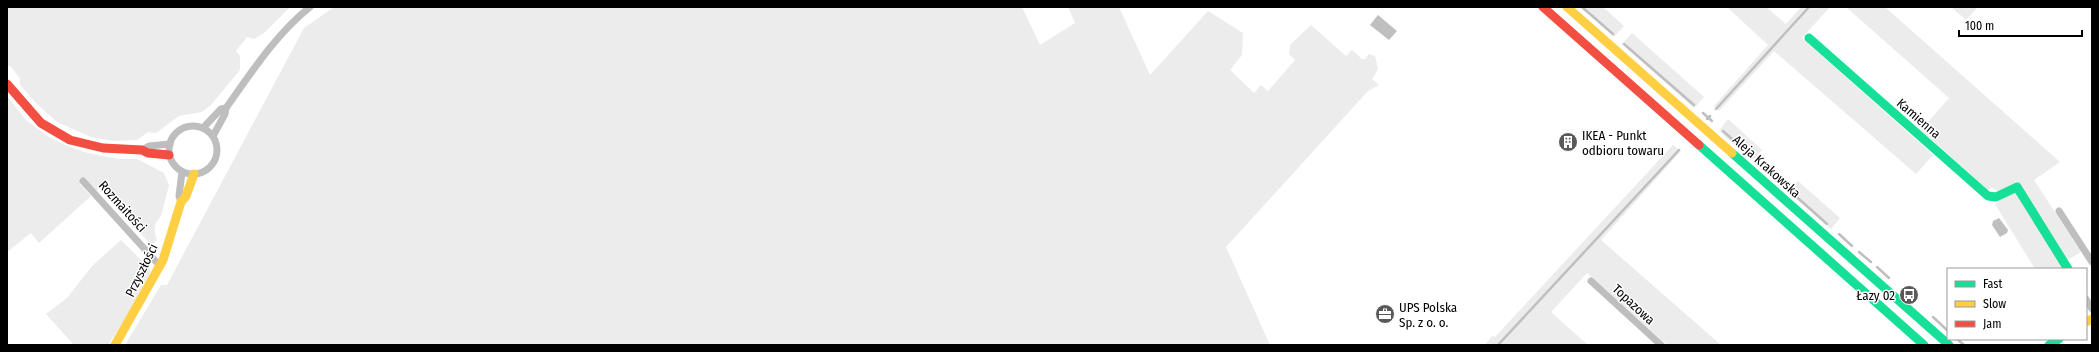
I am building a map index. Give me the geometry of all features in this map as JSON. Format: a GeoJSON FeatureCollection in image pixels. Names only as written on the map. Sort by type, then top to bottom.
{"type":"FeatureCollection","features":[{"type":"Feature","properties":{"kind":"main road"},"geometry":{"type":"LineString","coordinates":[[1543,7],[1924,345]]}},
{"type":"Feature","properties":{"kind":"main road","name":"Aleja Krakowska"},"geometry":{"type":"LineString","coordinates":[[1567,7],[1949,345]]}},
{"type":"Feature","properties":{"kind":"main road","name":"Kamienna"},"geometry":{"type":"LineString","coordinates":[[1809,38],[1988,196],[1996,197],[2017,187],[2067,268]]}},
{"type":"Feature","properties":{"kind":"main road"},"geometry":{"type":"LineString","coordinates":[[7,84],[35,117],[49,128],[78,143],[114,149],[142,150],[151,154],[169,155]]}},
{"type":"Feature","properties":{"kind":"main road","name":"Przyszłości"},"geometry":{"type":"LineString","coordinates":[[115,345],[160,266],[181,202],[186,196],[194,174]]}},
{"type":"Feature","properties":{"kind":"street"},"geometry":{"type":"LineString","coordinates":[[213,136],[224,117],[226,108],[270,47],[310,7]]}},
{"type":"Feature","properties":{"kind":"street"},"geometry":{"type":"LineString","coordinates":[[203,128],[218,111],[226,108]]}},
{"type":"Feature","properties":{"kind":"street"},"geometry":{"type":"LineString","coordinates":[[196,126],[203,128],[213,136],[218,149],[215,160],[206,171],[194,174],[182,172],[174,165],[169,155],[170,144],[174,134],[184,128],[196,126]]}},
{"type":"Feature","properties":{"kind":"street"},"geometry":{"type":"LineString","coordinates":[[142,150],[148,146],[170,144]]}},
{"type":"Feature","properties":{"kind":"street","name":"Przyszłości"},"geometry":{"type":"LineString","coordinates":[[181,202],[179,196],[182,172]]}},
{"type":"Feature","properties":{"kind":"street","name":"Rozmaitości"},"geometry":{"type":"LineString","coordinates":[[84,182],[160,266]]}},
{"type":"Feature","properties":{"kind":"street"},"geometry":{"type":"LineString","coordinates":[[2059,212],[2092,262]]}},
{"type":"Feature","properties":{"kind":"street","name":"Topazowa"},"geometry":{"type":"LineString","coordinates":[[1591,281],[1661,345]]}},
{"type":"Feature","properties":{"kind":"shaded area"},"geometry":{"type":"Polygon","coordinates":[[[7,7],[290,7],[264,33],[254,39],[247,37],[236,51],[240,56],[240,70],[211,105],[202,112],[179,116],[156,133],[148,132],[137,140],[114,141],[91,137],[57,122],[36,103],[20,85],[20,78],[10,66],[7,66],[7,7]]]}},
{"type":"Feature","properties":{"kind":"shaded area"},"geometry":{"type":"Polygon","coordinates":[[[334,7],[1022,7],[1040,45],[1075,23],[1068,7],[1119,7],[1150,75],[1208,11],[1243,33],[1242,55],[1230,70],[1254,93],[1261,85],[1268,91],[1295,60],[1289,54],[1290,45],[1311,25],[1346,56],[1352,50],[1362,59],[1365,59],[1369,54],[1375,56],[1378,69],[1372,79],[1379,85],[1368,91],[1226,247],[1270,345],[125,345],[161,285],[167,285],[304,28],[334,7]]]}},
{"type":"Feature","properties":{"kind":"shaded area"},"geometry":{"type":"Polygon","coordinates":[[[1580,7],[1603,7],[1624,26],[1614,37],[1580,7]]]}},
{"type":"Feature","properties":{"kind":"shaded area"},"geometry":{"type":"Polygon","coordinates":[[[1727,7],[1766,7],[1786,24],[1801,7],[1830,7],[1802,38],[1933,155],[1916,174],[1774,51],[1719,111],[1714,106],[1768,45],[1727,7]]]}},
{"type":"Feature","properties":{"kind":"shaded area"},"geometry":{"type":"Polygon","coordinates":[[[1846,7],[1885,7],[2060,162],[2034,180],[2081,252],[2066,261],[2018,181],[1999,193],[1992,187],[1988,190],[1921,130],[1949,98],[1846,7]]]}},
{"type":"Feature","properties":{"kind":"shaded area"},"geometry":{"type":"Polygon","coordinates":[[[1951,7],[1978,7],[1966,20],[1951,7]]]}},
{"type":"Feature","properties":{"kind":"shaded area"},"geometry":{"type":"Polygon","coordinates":[[[1378,15],[1397,31],[1389,40],[1370,25],[1378,15]]]}},
{"type":"Feature","properties":{"kind":"shaded area"},"geometry":{"type":"Polygon","coordinates":[[[1632,33],[1704,97],[1694,108],[1622,44],[1632,33]]]}},
{"type":"Feature","properties":{"kind":"shaded area"},"geometry":{"type":"Polygon","coordinates":[[[7,96],[26,120],[49,137],[65,145],[88,153],[119,159],[137,159],[164,173],[169,185],[161,216],[155,227],[157,240],[152,246],[100,188],[96,191],[85,179],[80,184],[91,196],[39,243],[31,233],[7,252],[7,96]]]}},
{"type":"Feature","properties":{"kind":"shaded area"},"geometry":{"type":"Polygon","coordinates":[[[1728,119],[1762,150],[1754,159],[1751,159],[1719,131],[1728,119]]]}},
{"type":"Feature","properties":{"kind":"shaded area"},"geometry":{"type":"Polygon","coordinates":[[[1673,145],[1681,151],[1601,240],[1721,345],[1667,345],[1587,273],[1551,312],[1588,345],[1485,345],[1492,336],[1495,337],[1673,145]]]}},
{"type":"Feature","properties":{"kind":"shaded area"},"geometry":{"type":"Polygon","coordinates":[[[1764,161],[1793,186],[1798,181],[1840,218],[1831,229],[1759,166],[1764,161]]]}},
{"type":"Feature","properties":{"kind":"shaded area"},"geometry":{"type":"Polygon","coordinates":[[[2015,191],[2063,268],[2034,268],[1995,204],[2015,191]]]}},
{"type":"Feature","properties":{"kind":"shaded area"},"geometry":{"type":"Polygon","coordinates":[[[1999,218],[2008,230],[2007,233],[2000,237],[1992,225],[1993,221],[1999,218]]]}},
{"type":"Feature","properties":{"kind":"shaded area"},"geometry":{"type":"Polygon","coordinates":[[[121,240],[150,269],[150,273],[123,322],[108,345],[74,345],[46,314],[67,298],[93,265],[121,240]]]}},
{"type":"Feature","properties":{"kind":"waterway"},"geometry":{"type":"LineString","coordinates":[[1582,7],[1613,34]]}},
{"type":"Feature","properties":{"kind":"waterway"},"geometry":{"type":"LineString","coordinates":[[1716,109],[1809,7]]}},
{"type":"Feature","properties":{"kind":"waterway"},"geometry":{"type":"LineString","coordinates":[[1624,44],[1694,105]]}},
{"type":"Feature","properties":{"kind":"waterway"},"geometry":{"type":"LineString","coordinates":[[1703,113],[1712,121]]}},
{"type":"Feature","properties":{"kind":"waterway"},"geometry":{"type":"LineString","coordinates":[[1707,119],[1710,116]]}},
{"type":"Feature","properties":{"kind":"waterway"},"geometry":{"type":"LineString","coordinates":[[1723,131],[1752,157]]}},
{"type":"Feature","properties":{"kind":"waterway"},"geometry":{"type":"LineString","coordinates":[[1498,345],[1679,150]]}},
{"type":"Feature","properties":{"kind":"waterway"},"geometry":{"type":"LineString","coordinates":[[1762,166],[1827,224]]}},
{"type":"Feature","properties":{"kind":"waterway"},"geometry":{"type":"LineString","coordinates":[[1839,234],[1852,246]]}},
{"type":"Feature","properties":{"kind":"waterway"},"geometry":{"type":"LineString","coordinates":[[1859,252],[1871,262]]}},
{"type":"Feature","properties":{"kind":"waterway"},"geometry":{"type":"LineString","coordinates":[[1877,267],[1889,278]]}},
{"type":"Feature","properties":{"kind":"waterway"},"geometry":{"type":"LineString","coordinates":[[1933,317],[1947,330]]}},
{"type":"Feature","properties":{"kind":"waterway"},"geometry":{"type":"LineString","coordinates":[[1958,340],[1964,345]]}},
{"type":"Feature","properties":{"kind":"traffic: fast"},"geometry":{"type":"LineString","coordinates":[[1809,38],[1988,196],[1996,197],[2017,187],[2067,268]]}},
{"type":"Feature","properties":{"kind":"traffic: fast"},"geometry":{"type":"LineString","coordinates":[[1699,145],[1924,345]]}},
{"type":"Feature","properties":{"kind":"traffic: fast"},"geometry":{"type":"LineString","coordinates":[[1732,153],[1949,345]]}},
{"type":"Feature","properties":{"kind":"traffic: fast"},"geometry":{"type":"LineString","coordinates":[[2049,345],[2057,340]]}},
{"type":"Feature","properties":{"kind":"traffic: slow"},"geometry":{"type":"LineString","coordinates":[[1567,7],[1732,153]]}},
{"type":"Feature","properties":{"kind":"traffic: slow"},"geometry":{"type":"LineString","coordinates":[[115,345],[163,260],[181,202],[186,196],[194,174]]}},
{"type":"Feature","properties":{"kind":"traffic: slow"},"geometry":{"type":"LineString","coordinates":[[2087,322],[2092,319]]}},
{"type":"Feature","properties":{"kind":"traffic: jam"},"geometry":{"type":"LineString","coordinates":[[1543,7],[1699,145]]}},
{"type":"Feature","properties":{"kind":"traffic: jam"},"geometry":{"type":"LineString","coordinates":[[7,84],[41,123],[70,140],[103,148],[142,150],[148,153],[169,155]]}},
{"type":"Feature","properties":{"kind":"place","name":"IKEA - Punkt odbioru towaru"},"geometry":{"type":"Point","coordinates":[1568,142]}},
{"type":"Feature","properties":{"kind":"place","name":"Łazy 02"},"geometry":{"type":"Point","coordinates":[1909,295]}},
{"type":"Feature","properties":{"kind":"place","name":"UPS Polska Sp. z o. o."},"geometry":{"type":"Point","coordinates":[1385,314]}}]}
